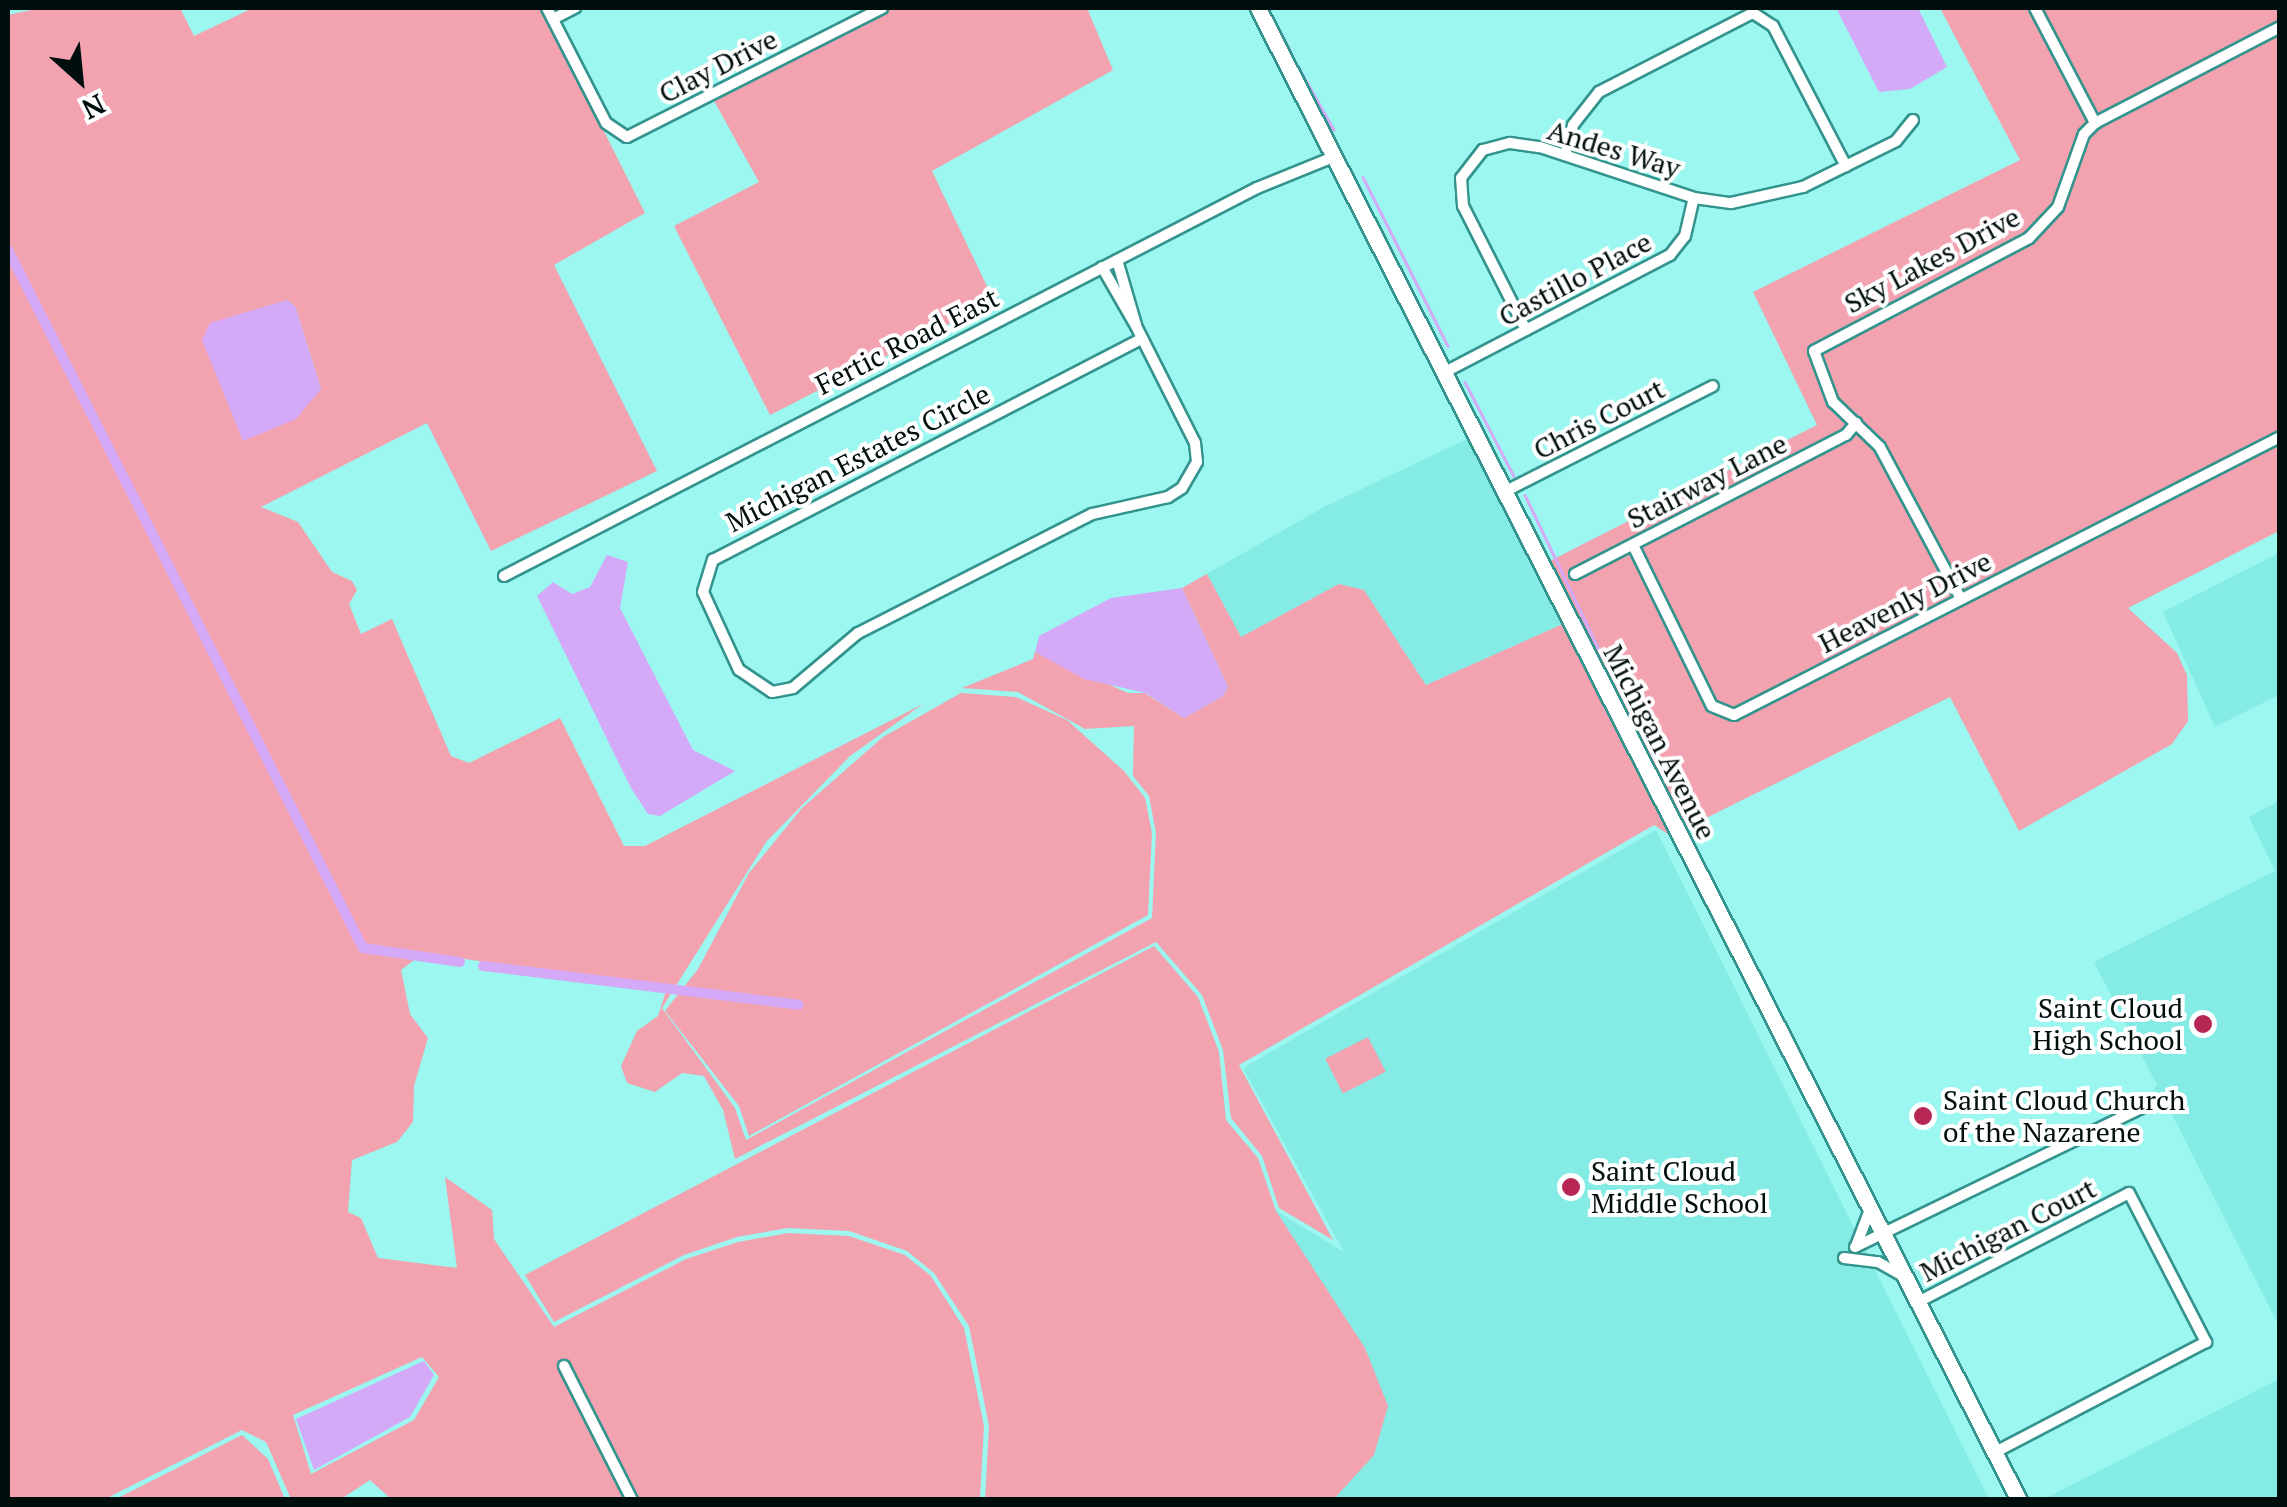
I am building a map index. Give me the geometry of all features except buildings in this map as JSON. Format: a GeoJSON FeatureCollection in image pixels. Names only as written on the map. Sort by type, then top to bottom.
{"type":"FeatureCollection","features":[{"type":"Feature","properties":{"kind":"street"},"geometry":{"type":"LineString","coordinates":[[550,13],[575,8]]}},
{"type":"Feature","properties":{"kind":"street","name":"Clay Drive"},"geometry":{"type":"LineString","coordinates":[[550,13],[606,123],[627,137],[882,8]]}},
{"type":"Feature","properties":{"kind":"street","name":"Michigan Avenue"},"geometry":{"type":"LineString","coordinates":[[1258,8],[2019,1500]]}},
{"type":"Feature","properties":{"kind":"street"},"geometry":{"type":"LineString","coordinates":[[2035,8],[2095,123],[2280,27]]}},
{"type":"Feature","properties":{"kind":"street"},"geometry":{"type":"LineString","coordinates":[[1565,155],[1573,124],[1598,92],[1754,13],[1774,26],[1846,166]]}},
{"type":"Feature","properties":{"kind":"street","name":"Andes Way"},"geometry":{"type":"LineString","coordinates":[[1526,330],[1462,206],[1461,178],[1477,154],[1499,144],[1565,155],[1694,198],[1768,200],[1896,141],[1913,120]]}},
{"type":"Feature","properties":{"kind":"street","name":"Sky Lakes Drive"},"geometry":{"type":"LineString","coordinates":[[1961,600],[1899,477],[1856,423],[1833,402],[1814,351],[2044,226],[2070,185],[2084,134],[2095,123]]}},
{"type":"Feature","properties":{"kind":"street","name":"Fertic Road East"},"geometry":{"type":"LineString","coordinates":[[504,576],[1257,188],[1336,156]]}},
{"type":"Feature","properties":{"kind":"street","name":"Castillo Place"},"geometry":{"type":"LineString","coordinates":[[1445,372],[1670,256],[1685,236],[1694,198]]}},
{"type":"Feature","properties":{"kind":"street","name":"Michigan Estates Circle"},"geometry":{"type":"LineString","coordinates":[[1116,260],[1136,326]]}},
{"type":"Feature","properties":{"kind":"street","name":"Michigan Estates Circle"},"geometry":{"type":"LineString","coordinates":[[1102,267],[1136,326],[1195,443],[1196,462],[1182,488],[1153,502],[1092,514],[858,633],[792,688],[772,692],[739,670],[703,592],[713,560],[1142,339]]}},
{"type":"Feature","properties":{"kind":"street","name":"Chris Court"},"geometry":{"type":"LineString","coordinates":[[1504,492],[1714,386]]}},
{"type":"Feature","properties":{"kind":"street","name":"Stairway Lane"},"geometry":{"type":"LineString","coordinates":[[1575,574],[1846,435],[1856,423]]}},
{"type":"Feature","properties":{"kind":"street","name":"Heavenly Drive"},"geometry":{"type":"LineString","coordinates":[[1633,545],[1721,714],[1734,715],[2280,437]]}},
{"type":"Feature","properties":{"kind":"street"},"geometry":{"type":"LineString","coordinates":[[1855,1247],[1884,1237],[2154,1102]]}},
{"type":"Feature","properties":{"kind":"street","name":"Michigan Court"},"geometry":{"type":"LineString","coordinates":[[1918,1302],[2129,1193],[2206,1342],[1994,1453]]}},
{"type":"Feature","properties":{"kind":"street"},"geometry":{"type":"LineString","coordinates":[[1870,1210],[1855,1247],[1844,1258],[1877,1262],[1905,1278]]}},
{"type":"Feature","properties":{"kind":"street"},"geometry":{"type":"LineString","coordinates":[[564,1366],[632,1500]]}},
{"type":"Feature","properties":{"kind":"shaded area"},"geometry":{"type":"Polygon","coordinates":[[[41,8],[180,8],[194,36],[253,8],[542,8],[645,213],[554,265],[657,471],[491,551],[427,423],[261,507],[298,522],[332,572],[352,581],[357,590],[349,604],[361,634],[392,619],[451,756],[469,763],[560,718],[624,846],[645,846],[923,704],[850,756],[766,842],[662,1008],[735,1108],[746,1140],[1152,918],[1156,833],[1149,796],[1133,776],[1134,726],[1085,729],[1018,692],[962,688],[1033,659],[1035,652],[1128,693],[1145,693],[1184,718],[1223,696],[1228,687],[1182,588],[1207,574],[1241,637],[1339,584],[1364,590],[1426,685],[1565,623],[1671,836],[1654,825],[1239,1065],[1333,1240],[1279,1208],[1262,1156],[1231,1118],[1223,1050],[1202,995],[1156,942],[735,1159],[723,1110],[704,1076],[682,1073],[655,1092],[627,1083],[621,1066],[637,1031],[658,1016],[667,988],[423,953],[401,970],[410,1014],[428,1038],[414,1086],[413,1122],[397,1142],[352,1160],[348,1212],[361,1218],[378,1258],[457,1268],[445,1177],[492,1210],[494,1239],[554,1327],[686,1259],[738,1242],[788,1233],[849,1236],[905,1255],[931,1276],[964,1328],[984,1426],[980,1499],[392,1500],[370,1480],[341,1499],[291,1499],[266,1442],[242,1430],[105,1499],[8,1499],[8,15],[41,8]],[[287,300],[203,340],[217,376],[321,389],[295,306],[287,300]],[[422,1357],[293,1415],[311,1474],[414,1420],[439,1377],[422,1357]]]}},
{"type":"Feature","properties":{"kind":"shaded area"},"geometry":{"type":"Polygon","coordinates":[[[893,8],[1087,8],[1113,70],[932,171],[994,301],[770,415],[674,226],[759,182],[713,99],[893,8]]]}},
{"type":"Feature","properties":{"kind":"shaded area"},"geometry":{"type":"Polygon","coordinates":[[[1836,8],[1918,8],[1947,67],[1910,89],[1879,92],[1836,8]]]}},
{"type":"Feature","properties":{"kind":"shaded area"},"geometry":{"type":"Polygon","coordinates":[[[1940,8],[2279,8],[2279,531],[2128,608],[2177,653],[2187,675],[2188,721],[2172,744],[2019,831],[1950,697],[1682,830],[1546,563],[1817,425],[1753,292],[2020,160],[1940,8]]]}},
{"type":"Feature","properties":{"kind":"shaded area"},"geometry":{"type":"Polygon","coordinates":[[[287,300],[295,306],[321,389],[296,419],[243,441],[202,340],[210,323],[287,300]]]}},
{"type":"Feature","properties":{"kind":"shaded area"},"geometry":{"type":"Polygon","coordinates":[[[1471,437],[1565,623],[1426,685],[1364,590],[1339,584],[1241,637],[1207,574],[1326,506],[1471,437]]]}},
{"type":"Feature","properties":{"kind":"shaded area"},"geometry":{"type":"Polygon","coordinates":[[[2279,553],[2279,695],[2215,727],[2163,612],[2279,553]]]}},
{"type":"Feature","properties":{"kind":"shaded area"},"geometry":{"type":"Polygon","coordinates":[[[607,555],[628,562],[620,608],[693,750],[735,771],[660,816],[648,814],[631,788],[537,596],[553,582],[572,594],[590,587],[607,555]]]}},
{"type":"Feature","properties":{"kind":"shaded area"},"geometry":{"type":"Polygon","coordinates":[[[1182,588],[1228,687],[1223,696],[1184,718],[1146,693],[1084,679],[1035,652],[1039,636],[1111,598],[1182,588]]]}},
{"type":"Feature","properties":{"kind":"shaded area"},"geometry":{"type":"Polygon","coordinates":[[[961,693],[1016,697],[1067,720],[1124,771],[1145,798],[1152,833],[1148,915],[749,1136],[739,1106],[665,1011],[698,969],[749,873],[802,808],[883,737],[961,693]]]}},
{"type":"Feature","properties":{"kind":"shaded area","name":"Saint Cloud High School"},"geometry":{"type":"Polygon","coordinates":[[[2279,801],[2279,1326],[2170,1110],[2156,1107],[2150,1096],[2157,1085],[2094,962],[2275,871],[2249,817],[2279,801]]]}},
{"type":"Feature","properties":{"kind":"shaded area","name":"Saint Cloud Middle School"},"geometry":{"type":"Polygon","coordinates":[[[1656,830],[1989,1499],[1326,1499],[1126,1120],[1344,1252],[1243,1068],[1656,830]]]}},
{"type":"Feature","properties":{"kind":"shaded area"},"geometry":{"type":"Polygon","coordinates":[[[1154,946],[1198,997],[1219,1052],[1226,1120],[1258,1158],[1276,1211],[1365,1348],[1388,1406],[1374,1455],[1334,1499],[985,1499],[989,1426],[969,1326],[934,1273],[907,1251],[849,1231],[788,1228],[737,1237],[684,1255],[554,1322],[525,1275],[1154,946]]]}},
{"type":"Feature","properties":{"kind":"shaded area"},"geometry":{"type":"Polygon","coordinates":[[[1368,1037],[1386,1072],[1343,1094],[1325,1059],[1368,1037]]]}},
{"type":"Feature","properties":{"kind":"shaded area"},"geometry":{"type":"Polygon","coordinates":[[[424,1361],[434,1375],[410,1417],[314,1470],[296,1419],[424,1361]]]}},
{"type":"Feature","properties":{"kind":"shaded area"},"geometry":{"type":"Polygon","coordinates":[[[2279,1379],[2279,1499],[2048,1497],[2279,1379]]]}},
{"type":"Feature","properties":{"kind":"shaded area"},"geometry":{"type":"Polygon","coordinates":[[[242,1435],[268,1459],[285,1499],[116,1499],[242,1435]]]}},
{"type":"Feature","properties":{"kind":"waterway"},"geometry":{"type":"LineString","coordinates":[[1268,8],[1290,50]]}},
{"type":"Feature","properties":{"kind":"waterway"},"geometry":{"type":"LineString","coordinates":[[1298,66],[1334,130]]}},
{"type":"Feature","properties":{"kind":"waterway"},"geometry":{"type":"LineString","coordinates":[[1363,177],[1448,346]]}},
{"type":"Feature","properties":{"kind":"waterway"},"geometry":{"type":"LineString","coordinates":[[8,250],[363,948],[460,962]]}},
{"type":"Feature","properties":{"kind":"waterway"},"geometry":{"type":"LineString","coordinates":[[1465,382],[1514,476]]}},
{"type":"Feature","properties":{"kind":"waterway"},"geometry":{"type":"LineString","coordinates":[[1525,495],[1602,656]]}},
{"type":"Feature","properties":{"kind":"waterway"},"geometry":{"type":"LineString","coordinates":[[483,966],[799,1005]]}},
{"type":"Feature","properties":{"kind":"place","name":"Saint Cloud High School"},"geometry":{"type":"Point","coordinates":[2203,1024]}},
{"type":"Feature","properties":{"kind":"place","name":"Saint Cloud Church of the Nazarene"},"geometry":{"type":"Point","coordinates":[1923,1116]}},
{"type":"Feature","properties":{"kind":"place","name":"Saint Cloud Middle School"},"geometry":{"type":"Point","coordinates":[1571,1187]}}]}
